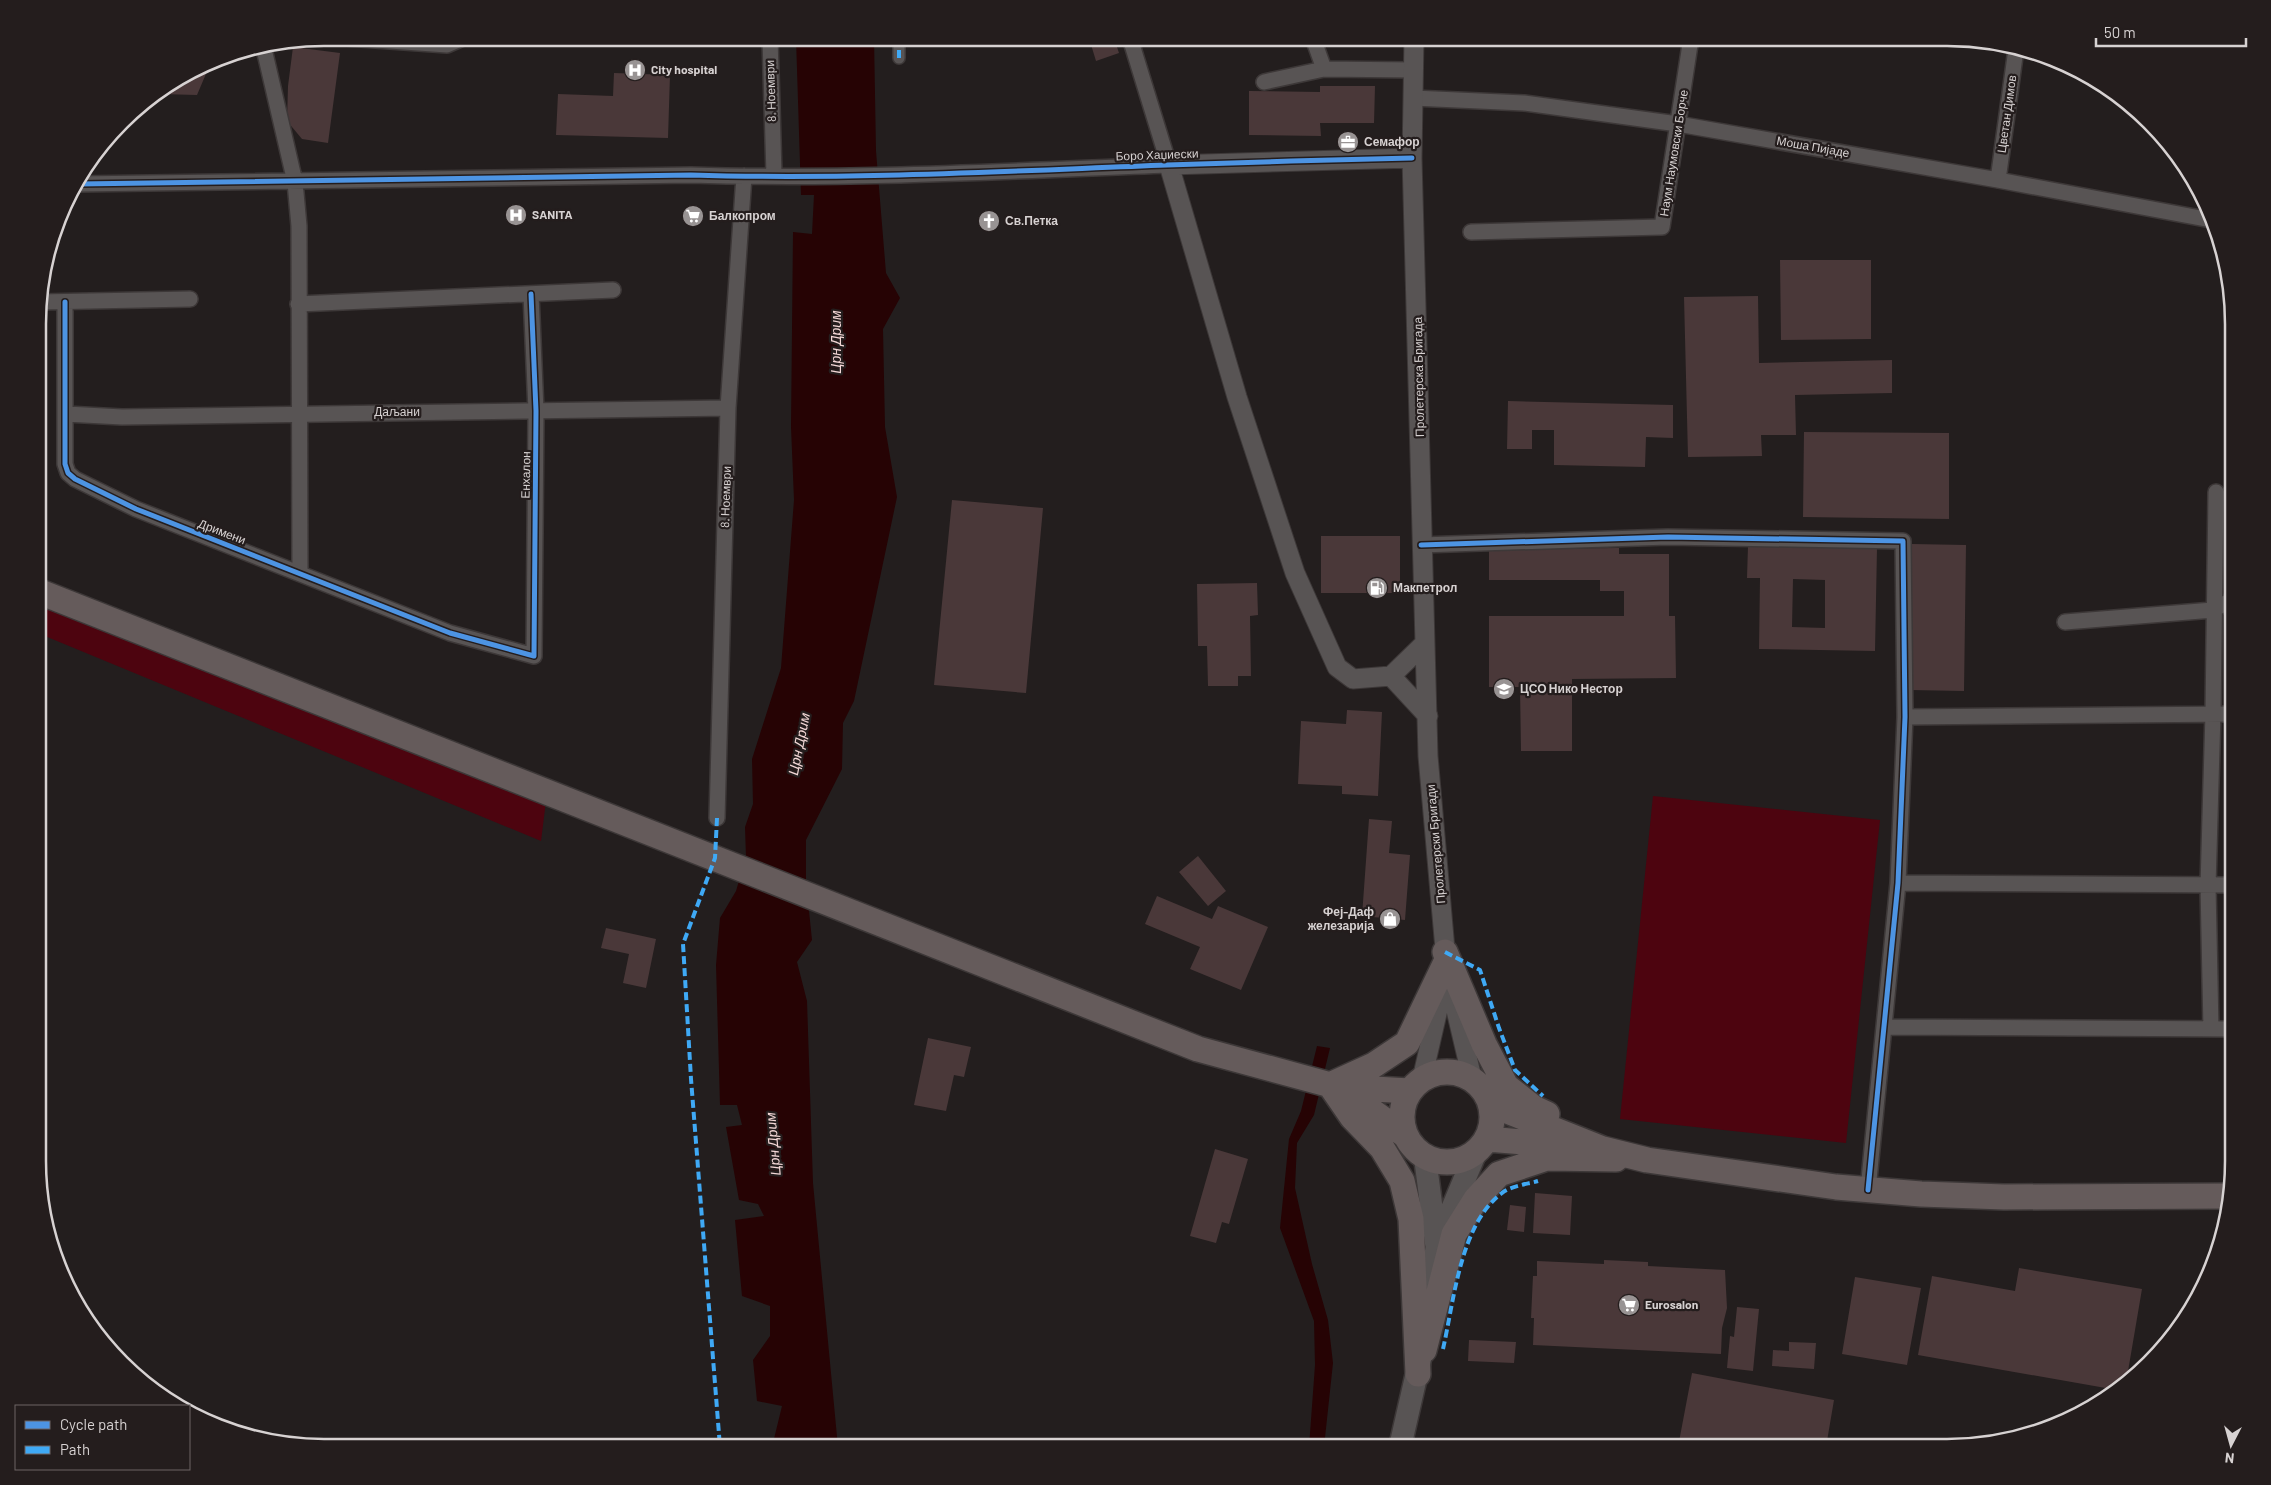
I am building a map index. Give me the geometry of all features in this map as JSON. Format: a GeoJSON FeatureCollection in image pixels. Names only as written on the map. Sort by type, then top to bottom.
{"type":"FeatureCollection","features":[{"type":"Feature","properties":{"kind":"main road"},"geometry":{"type":"LineString","coordinates":[[46,594],[725,862],[841,910],[1198,1049],[1331,1085],[1416,1085]]}},
{"type":"Feature","properties":{"kind":"main road"},"geometry":{"type":"LineString","coordinates":[[1331,1085],[1374,1065],[1407,1042],[1446,962]]}},
{"type":"Feature","properties":{"kind":"main road"},"geometry":{"type":"LineString","coordinates":[[1446,962],[1484,1044],[1506,1086],[1534,1108],[1647,1160]]}},
{"type":"Feature","properties":{"kind":"main road"},"geometry":{"type":"LineString","coordinates":[[1418,1374],[1437,1245],[1481,1146],[1493,1122],[1492,1105],[1484,1090],[1472,1078],[1456,1072],[1438,1072],[1416,1085],[1403,1106],[1402,1121],[1405,1135],[1413,1148],[1425,1157],[1440,1162],[1458,1162],[1481,1146],[1603,1149]]}},
{"type":"Feature","properties":{"kind":"main road"},"geometry":{"type":"LineString","coordinates":[[1331,1085],[1405,1135]]}},
{"type":"Feature","properties":{"kind":"main road"},"geometry":{"type":"LineString","coordinates":[[1331,1085],[1352,1117],[1382,1148],[1402,1181],[1411,1219],[1418,1374]]}},
{"type":"Feature","properties":{"kind":"main road"},"geometry":{"type":"LineString","coordinates":[[1492,1105],[1603,1149],[1647,1160],[1782,1180],[1868,1190],[2004,1197],[2222,1196]]}},
{"type":"Feature","properties":{"kind":"main road"},"geometry":{"type":"LineString","coordinates":[[1425,1157],[1437,1245]]}},
{"type":"Feature","properties":{"kind":"main road"},"geometry":{"type":"LineString","coordinates":[[1402,1439],[1454,1234],[1476,1199],[1500,1174],[1547,1158],[1647,1160]]}},
{"type":"Feature","properties":{"kind":"street","name":"8. Ноември"},"geometry":{"type":"LineString","coordinates":[[770,46],[774,175]]}},
{"type":"Feature","properties":{"kind":"street"},"geometry":{"type":"LineString","coordinates":[[899,46],[899,58]]}},
{"type":"Feature","properties":{"kind":"street"},"geometry":{"type":"LineString","coordinates":[[1132,46],[1237,397],[1295,573],[1337,667],[1353,679],[1391,676],[1425,643]]}},
{"type":"Feature","properties":{"kind":"street"},"geometry":{"type":"LineString","coordinates":[[1317,46],[1324,69]]}},
{"type":"Feature","properties":{"kind":"street","name":"Пролетерска Бригада"},"geometry":{"type":"LineString","coordinates":[[1414,46],[1412,158],[1420,421],[1421,545],[1428,716]]}},
{"type":"Feature","properties":{"kind":"street","name":"Наум Наумовски Борче"},"geometry":{"type":"LineString","coordinates":[[1471,232],[1662,227],[1690,46]]}},
{"type":"Feature","properties":{"kind":"street"},"geometry":{"type":"LineString","coordinates":[[265,53],[295,182],[299,226],[300,573]]}},
{"type":"Feature","properties":{"kind":"street","name":"Цветан Димов"},"geometry":{"type":"LineString","coordinates":[[1998,180],[2015,55]]}},
{"type":"Feature","properties":{"kind":"street"},"geometry":{"type":"LineString","coordinates":[[1264,82],[1324,69],[1413,70]]}},
{"type":"Feature","properties":{"kind":"street","name":"Моша Пијаде"},"geometry":{"type":"LineString","coordinates":[[1413,98],[1524,103],[1678,124],[1998,180],[2204,219]]}},
{"type":"Feature","properties":{"kind":"street","name":"Боро Хаџиески"},"geometry":{"type":"LineString","coordinates":[[85,184],[691,175],[902,175],[1412,158]]}},
{"type":"Feature","properties":{"kind":"street","name":"8. Ноември"},"geometry":{"type":"LineString","coordinates":[[717,818],[728,408],[744,176]]}},
{"type":"Feature","properties":{"kind":"street"},"geometry":{"type":"LineString","coordinates":[[298,304],[613,290]]}},
{"type":"Feature","properties":{"kind":"street","name":"Енхалон"},"geometry":{"type":"LineString","coordinates":[[531,294],[536,411],[534,656]]}},
{"type":"Feature","properties":{"kind":"street"},"geometry":{"type":"LineString","coordinates":[[48,302],[190,299]]}},
{"type":"Feature","properties":{"kind":"street","name":"Дримени"},"geometry":{"type":"LineString","coordinates":[[65,302],[65,464],[68,472],[75,479],[136,508],[450,633],[534,656]]}},
{"type":"Feature","properties":{"kind":"street","name":"Даљани"},"geometry":{"type":"LineString","coordinates":[[66,414],[122,417],[728,408]]}},
{"type":"Feature","properties":{"kind":"street"},"geometry":{"type":"LineString","coordinates":[[2211,1028],[2208,886],[2216,492]]}},
{"type":"Feature","properties":{"kind":"street"},"geometry":{"type":"LineString","coordinates":[[1421,545],[1668,537],[1903,541],[1905,717],[1898,883],[1868,1190]]}},
{"type":"Feature","properties":{"kind":"street"},"geometry":{"type":"LineString","coordinates":[[2065,622],[2214,610],[2225,604]]}},
{"type":"Feature","properties":{"kind":"street"},"geometry":{"type":"LineString","coordinates":[[1391,676],[1428,716]]}},
{"type":"Feature","properties":{"kind":"street"},"geometry":{"type":"LineString","coordinates":[[1905,717],[2225,714]]}},
{"type":"Feature","properties":{"kind":"street","name":"Пролетерски Бригади"},"geometry":{"type":"LineString","coordinates":[[1428,716],[1428,756],[1446,962],[1472,1078]]}},
{"type":"Feature","properties":{"kind":"street"},"geometry":{"type":"LineString","coordinates":[[1898,883],[2225,886]]}},
{"type":"Feature","properties":{"kind":"street","name":"Пролетерски Бригади"},"geometry":{"type":"LineString","coordinates":[[1416,1085],[1446,962]]}},
{"type":"Feature","properties":{"kind":"street"},"geometry":{"type":"LineString","coordinates":[[1884,1027],[2225,1029]]}},
{"type":"Feature","properties":{"kind":"shaded area"},"geometry":{"type":"Polygon","coordinates":[[[46,594],[547,793],[541,841],[46,636],[46,594]]]}},
{"type":"Feature","properties":{"kind":"shaded area"},"geometry":{"type":"Polygon","coordinates":[[[1653,796],[1880,820],[1846,1143],[1620,1119],[1653,796]]]}},
{"type":"Feature","properties":{"kind":"water","name":"Црн Дрим"},"geometry":{"type":"Polygon","coordinates":[[[796,46],[874,46],[876,151],[886,273],[900,298],[883,329],[885,427],[897,497],[854,701],[843,723],[842,769],[806,840],[806,882],[812,940],[797,962],[807,1001],[813,1183],[837,1439],[774,1439],[782,1406],[757,1401],[753,1360],[770,1336],[770,1306],[742,1296],[735,1220],[764,1216],[758,1204],[739,1200],[726,1127],[742,1125],[737,1105],[720,1105],[716,965],[720,918],[736,891],[746,857],[745,827],[753,804],[752,759],[781,668],[794,500],[791,427],[793,232],[812,234],[814,195],[801,195],[796,46]]]}},
{"type":"Feature","properties":{"kind":"water"},"geometry":{"type":"Polygon","coordinates":[[[1317,1046],[1330,1048],[1314,1115],[1297,1143],[1295,1188],[1312,1264],[1328,1320],[1333,1363],[1325,1439],[1310,1439],[1315,1365],[1314,1321],[1280,1228],[1289,1139],[1301,1111],[1317,1046]]]}},
{"type":"Feature","properties":{"kind":"building"},"geometry":{"type":"Polygon","coordinates":[[[1091,46],[1117,46],[1119,53],[1096,61],[1091,46]]]}},
{"type":"Feature","properties":{"kind":"building"},"geometry":{"type":"Polygon","coordinates":[[[293,48],[340,53],[328,143],[302,139],[287,121],[288,86],[293,48]]]}},
{"type":"Feature","properties":{"kind":"building"},"geometry":{"type":"Polygon","coordinates":[[[206,73],[197,95],[168,94],[206,73]]]}},
{"type":"Feature","properties":{"kind":"building"},"geometry":{"type":"Polygon","coordinates":[[[614,73],[670,75],[668,138],[556,135],[558,94],[613,96],[614,73]]]}},
{"type":"Feature","properties":{"kind":"building"},"geometry":{"type":"Polygon","coordinates":[[[1320,86],[1375,86],[1374,123],[1320,123],[1321,136],[1249,135],[1249,91],[1320,92],[1320,86]]]}},
{"type":"Feature","properties":{"kind":"building"},"geometry":{"type":"Polygon","coordinates":[[[1780,260],[1871,260],[1871,339],[1781,340],[1780,260]]]}},
{"type":"Feature","properties":{"kind":"building"},"geometry":{"type":"Polygon","coordinates":[[[1758,296],[1759,363],[1892,360],[1892,393],[1795,395],[1796,435],[1761,435],[1762,456],[1688,457],[1684,297],[1758,296]]]}},
{"type":"Feature","properties":{"kind":"building"},"geometry":{"type":"Polygon","coordinates":[[[1508,401],[1673,405],[1673,438],[1646,437],[1645,467],[1554,465],[1554,430],[1532,430],[1532,449],[1507,449],[1508,401]]]}},
{"type":"Feature","properties":{"kind":"building"},"geometry":{"type":"Polygon","coordinates":[[[1804,432],[1949,433],[1949,519],[1803,517],[1804,432]]]}},
{"type":"Feature","properties":{"kind":"building"},"geometry":{"type":"Polygon","coordinates":[[[952,500],[1043,508],[1026,693],[934,685],[952,500]]]}},
{"type":"Feature","properties":{"kind":"building"},"geometry":{"type":"Polygon","coordinates":[[[1321,536],[1400,536],[1400,593],[1321,593],[1321,536]]]}},
{"type":"Feature","properties":{"kind":"building"},"geometry":{"type":"Polygon","coordinates":[[[1912,544],[1966,545],[1964,691],[1910,690],[1912,544]]]}},
{"type":"Feature","properties":{"kind":"building"},"geometry":{"type":"Polygon","coordinates":[[[1748,546],[1877,548],[1875,651],[1759,649],[1760,578],[1747,578],[1748,546]],[[1793,579],[1792,627],[1825,628],[1825,580],[1793,579]]]}},
{"type":"Feature","properties":{"kind":"building"},"geometry":{"type":"Polygon","coordinates":[[[1619,548],[1619,554],[1669,554],[1669,616],[1675,616],[1676,678],[1572,679],[1572,751],[1521,751],[1520,687],[1489,687],[1489,616],[1624,616],[1624,591],[1600,591],[1600,580],[1489,580],[1489,549],[1619,548]]]}},
{"type":"Feature","properties":{"kind":"building"},"geometry":{"type":"Polygon","coordinates":[[[1257,583],[1258,615],[1250,616],[1251,676],[1238,676],[1238,686],[1208,686],[1207,646],[1198,646],[1197,584],[1257,583]]]}},
{"type":"Feature","properties":{"kind":"building"},"geometry":{"type":"Polygon","coordinates":[[[1347,710],[1382,712],[1378,796],[1342,794],[1342,786],[1298,784],[1301,721],[1346,724],[1347,710]]]}},
{"type":"Feature","properties":{"kind":"building"},"geometry":{"type":"Polygon","coordinates":[[[1369,819],[1392,821],[1389,853],[1410,855],[1405,920],[1362,916],[1369,819]]]}},
{"type":"Feature","properties":{"kind":"building"},"geometry":{"type":"Polygon","coordinates":[[[1198,856],[1226,891],[1208,906],[1179,872],[1198,856]]]}},
{"type":"Feature","properties":{"kind":"building"},"geometry":{"type":"Polygon","coordinates":[[[1157,896],[1212,919],[1218,906],[1268,927],[1241,990],[1190,969],[1200,947],[1145,924],[1157,896]]]}},
{"type":"Feature","properties":{"kind":"building"},"geometry":{"type":"Polygon","coordinates":[[[606,928],[656,939],[646,988],[623,983],[629,954],[601,948],[606,928]]]}},
{"type":"Feature","properties":{"kind":"building"},"geometry":{"type":"Polygon","coordinates":[[[928,1038],[971,1047],[964,1077],[954,1075],[946,1111],[914,1105],[928,1038]]]}},
{"type":"Feature","properties":{"kind":"building"},"geometry":{"type":"Polygon","coordinates":[[[1215,1149],[1248,1159],[1229,1224],[1222,1222],[1216,1243],[1190,1236],[1215,1149]]]}},
{"type":"Feature","properties":{"kind":"building"},"geometry":{"type":"Polygon","coordinates":[[[1535,1193],[1572,1196],[1570,1235],[1533,1233],[1535,1193]]]}},
{"type":"Feature","properties":{"kind":"building"},"geometry":{"type":"Polygon","coordinates":[[[1510,1205],[1526,1207],[1524,1232],[1507,1230],[1510,1205]]]}},
{"type":"Feature","properties":{"kind":"building","name":"Eurosalon"},"geometry":{"type":"Polygon","coordinates":[[[1604,1260],[1648,1262],[1648,1266],[1725,1270],[1727,1308],[1722,1328],[1721,1354],[1533,1345],[1534,1318],[1531,1318],[1533,1276],[1537,1276],[1537,1261],[1604,1264],[1604,1260]]]}},
{"type":"Feature","properties":{"kind":"building"},"geometry":{"type":"Polygon","coordinates":[[[2019,1268],[2142,1289],[2128,1372],[2106,1388],[1918,1355],[1932,1276],[2015,1291],[2019,1268]]]}},
{"type":"Feature","properties":{"kind":"building"},"geometry":{"type":"Polygon","coordinates":[[[1855,1277],[1921,1288],[1907,1365],[1842,1354],[1855,1277]]]}},
{"type":"Feature","properties":{"kind":"building"},"geometry":{"type":"Polygon","coordinates":[[[1737,1307],[1759,1309],[1753,1371],[1727,1368],[1730,1336],[1734,1337],[1737,1307]]]}},
{"type":"Feature","properties":{"kind":"building"},"geometry":{"type":"Polygon","coordinates":[[[1469,1340],[1516,1342],[1514,1363],[1468,1361],[1469,1340]]]}},
{"type":"Feature","properties":{"kind":"building"},"geometry":{"type":"Polygon","coordinates":[[[1789,1342],[1816,1343],[1814,1369],[1772,1366],[1773,1350],[1789,1351],[1789,1342]]]}},
{"type":"Feature","properties":{"kind":"building"},"geometry":{"type":"Polygon","coordinates":[[[1692,1373],[1834,1400],[1827,1439],[1680,1439],[1692,1373]]]}},
{"type":"Feature","properties":{"kind":"marked path"},"geometry":{"type":"LineString","coordinates":[[899,46],[899,58]]}},
{"type":"Feature","properties":{"kind":"marked path"},"geometry":{"type":"LineString","coordinates":[[717,818],[715,858],[683,944],[691,1079],[719,1439]]}},
{"type":"Feature","properties":{"kind":"marked path"},"geometry":{"type":"LineString","coordinates":[[1445,952],[1480,970],[1515,1070],[1543,1096]]}},
{"type":"Feature","properties":{"kind":"marked path"},"geometry":{"type":"LineString","coordinates":[[1443,1349],[1455,1287],[1468,1243],[1477,1224],[1488,1207],[1502,1193],[1514,1187],[1538,1181]]}},
{"type":"Feature","properties":{"kind":"cycle path"},"geometry":{"type":"LineString","coordinates":[[85,184],[691,175],[870,176],[1412,158]]}},
{"type":"Feature","properties":{"kind":"cycle path"},"geometry":{"type":"LineString","coordinates":[[65,302],[65,464],[68,473],[75,479],[136,509],[450,633],[534,656],[536,411],[531,294]]}},
{"type":"Feature","properties":{"kind":"cycle path"},"geometry":{"type":"LineString","coordinates":[[1421,545],[1668,537],[1903,541],[1905,717],[1898,883],[1868,1190]]}},
{"type":"Feature","properties":{"kind":"place","name":"City hospital"},"geometry":{"type":"Point","coordinates":[635,70]}},
{"type":"Feature","properties":{"kind":"place","name":"Семафор"},"geometry":{"type":"Point","coordinates":[1348,142]}},
{"type":"Feature","properties":{"kind":"place","name":"SANITA"},"geometry":{"type":"Point","coordinates":[516,215]}},
{"type":"Feature","properties":{"kind":"place","name":"Балкопром"},"geometry":{"type":"Point","coordinates":[693,216]}},
{"type":"Feature","properties":{"kind":"place","name":"Св.Петка"},"geometry":{"type":"Point","coordinates":[989,221]}},
{"type":"Feature","properties":{"kind":"place","name":"Макпетрол"},"geometry":{"type":"Point","coordinates":[1377,588]}},
{"type":"Feature","properties":{"kind":"place","name":"ЦСО Нико Нестор"},"geometry":{"type":"Point","coordinates":[1504,689]}},
{"type":"Feature","properties":{"kind":"place","name":"Феј-Даф железарија"},"geometry":{"type":"Point","coordinates":[1390,919]}},
{"type":"Feature","properties":{"kind":"place","name":"Eurosalon"},"geometry":{"type":"Point","coordinates":[1629,1305]}}]}
